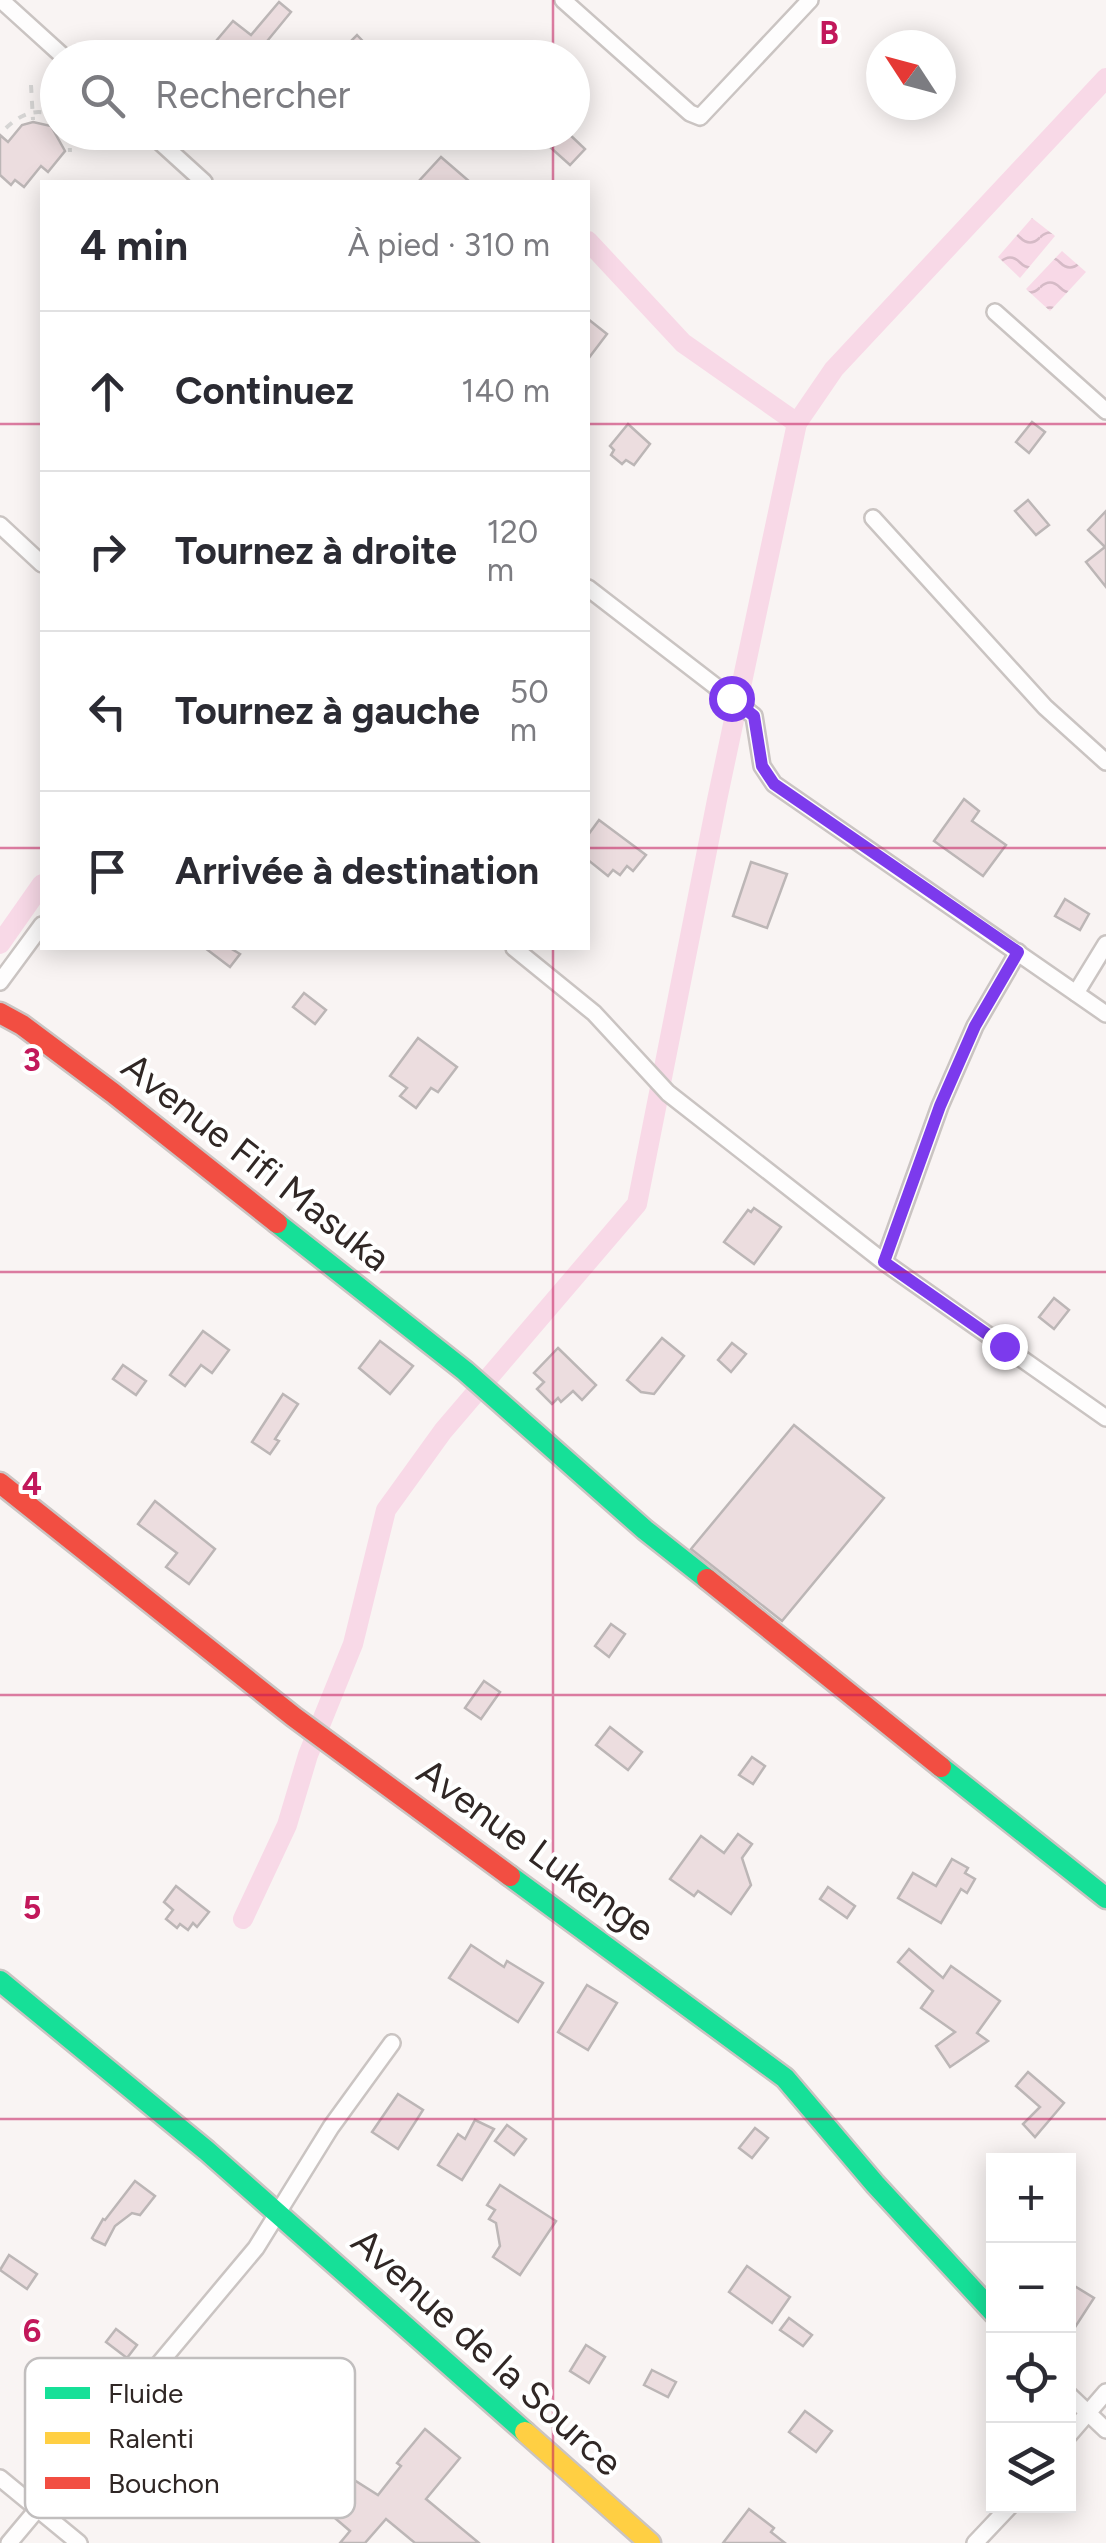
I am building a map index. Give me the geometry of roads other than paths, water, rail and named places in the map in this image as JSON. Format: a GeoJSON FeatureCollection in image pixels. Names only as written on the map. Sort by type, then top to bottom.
{"type":"FeatureCollection","features":[{"type":"Feature","properties":{"kind":"street"},"geometry":{"type":"LineString","coordinates":[[1,0],[45,40]]}},
{"type":"Feature","properties":{"kind":"street"},"geometry":{"type":"LineString","coordinates":[[564,0],[690,114],[700,117],[810,0]]}},
{"type":"Feature","properties":{"kind":"street"},"geometry":{"type":"LineString","coordinates":[[168,150],[202,180]]}},
{"type":"Feature","properties":{"kind":"street"},"geometry":{"type":"LineString","coordinates":[[995,312],[1106,411]]}},
{"type":"Feature","properties":{"kind":"street"},"geometry":{"type":"LineString","coordinates":[[873,518],[1045,706],[1106,762]]}},
{"type":"Feature","properties":{"kind":"street"},"geometry":{"type":"LineString","coordinates":[[0,525],[40,562]]}},
{"type":"Feature","properties":{"kind":"street"},"geometry":{"type":"LineString","coordinates":[[590,590],[754,716],[762,766],[774,784],[1106,1014]]}},
{"type":"Feature","properties":{"kind":"street"},"geometry":{"type":"LineString","coordinates":[[0,982],[40,928]]}},
{"type":"Feature","properties":{"kind":"street"},"geometry":{"type":"LineString","coordinates":[[1076,992],[1106,944]]}},
{"type":"Feature","properties":{"kind":"street"},"geometry":{"type":"LineString","coordinates":[[516,950],[594,1013],[668,1093],[884,1262],[1106,1418]]}},
{"type":"Feature","properties":{"kind":"street"},"geometry":{"type":"LineString","coordinates":[[884,1262],[940,1106],[975,1026],[1018,952]]}},
{"type":"Feature","properties":{"kind":"street","name":"Avenue Fifi Masuka"},"geometry":{"type":"LineString","coordinates":[[0,1013],[22,1025],[112,1093],[465,1371],[645,1530],[1106,1898]]}},
{"type":"Feature","properties":{"kind":"street","name":"Avenue Lukenge"},"geometry":{"type":"LineString","coordinates":[[0,1483],[294,1717],[784,2078],[986,2304]]}},
{"type":"Feature","properties":{"kind":"street","name":"Avenue de la Source"},"geometry":{"type":"LineString","coordinates":[[0,1980],[207,2151],[650,2543]]}},
{"type":"Feature","properties":{"kind":"street"},"geometry":{"type":"LineString","coordinates":[[164,2358],[256,2248],[331,2127],[392,2042]]}},
{"type":"Feature","properties":{"kind":"street"},"geometry":{"type":"LineString","coordinates":[[1076,2427],[1106,2392]]}},
{"type":"Feature","properties":{"kind":"street"},"geometry":{"type":"LineString","coordinates":[[1076,2402],[1106,2430]]}},
{"type":"Feature","properties":{"kind":"street"},"geometry":{"type":"LineString","coordinates":[[0,2478],[25,2499]]}},
{"type":"Feature","properties":{"kind":"street"},"geometry":{"type":"LineString","coordinates":[[975,2543],[1003,2513]]}},
{"type":"Feature","properties":{"kind":"street"},"geometry":{"type":"LineString","coordinates":[[9,2543],[31,2518]]}},
{"type":"Feature","properties":{"kind":"street"},"geometry":{"type":"LineString","coordinates":[[48,2518],[78,2543]]}},
{"type":"Feature","properties":{"kind":"water"},"geometry":{"type":"Polygon","coordinates":[[[1032,218],[1055,236],[1020,278],[998,257],[1032,218]]]}},
{"type":"Feature","properties":{"kind":"water"},"geometry":{"type":"Polygon","coordinates":[[[1062,251],[1086,272],[1050,311],[1026,289],[1062,251]]]}},
{"type":"Feature","properties":{"kind":"waterway"},"geometry":{"type":"LineString","coordinates":[[243,1919],[287,1825],[308,1755],[353,1644],[386,1510],[443,1431],[637,1204],[797,423],[834,369],[1106,78]]}},
{"type":"Feature","properties":{"kind":"waterway"},"geometry":{"type":"LineString","coordinates":[[590,243],[683,343],[797,423]]}},
{"type":"Feature","properties":{"kind":"waterway"},"geometry":{"type":"LineString","coordinates":[[0,944],[40,887]]}}]}
